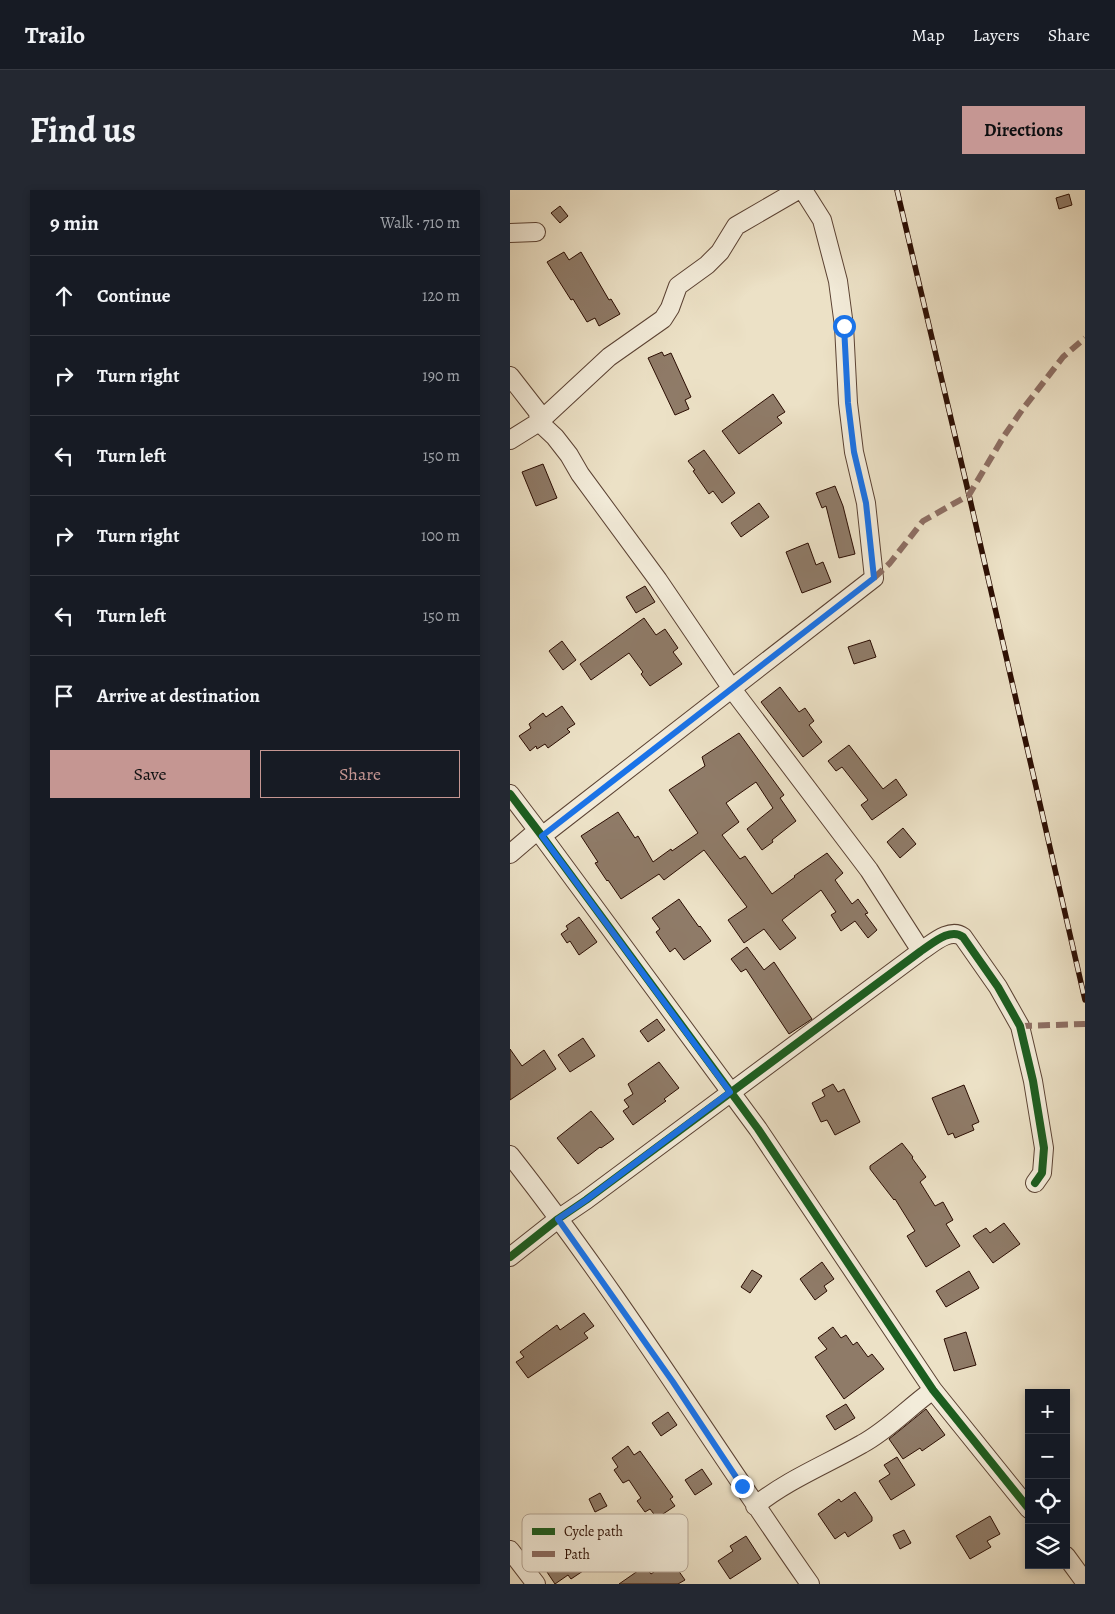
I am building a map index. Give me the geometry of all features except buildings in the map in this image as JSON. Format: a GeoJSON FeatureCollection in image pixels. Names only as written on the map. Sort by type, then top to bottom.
{"type":"FeatureCollection","features":[{"type":"Feature","properties":{"kind":"street"},"geometry":{"type":"LineString","coordinates":[[510,440],[540,422],[609,357],[663,319],[670,308],[678,286],[707,265],[720,252],[736,226],[798,190]]}},
{"type":"Feature","properties":{"kind":"street"},"geometry":{"type":"LineString","coordinates":[[510,854],[732,689],[874,578],[866,503],[854,452],[844,326],[838,281],[822,220],[803,190]]}},
{"type":"Feature","properties":{"kind":"street"},"geometry":{"type":"LineString","coordinates":[[510,233],[536,232]]}},
{"type":"Feature","properties":{"kind":"street"},"geometry":{"type":"LineString","coordinates":[[510,376],[538,412],[540,422],[569,455],[580,474],[658,580],[732,689],[869,870],[921,951]]}},
{"type":"Feature","properties":{"kind":"street"},"geometry":{"type":"LineString","coordinates":[[510,794],[758,1130],[933,1390],[1025,1504]]}},
{"type":"Feature","properties":{"kind":"street"},"geometry":{"type":"LineString","coordinates":[[510,1257],[558,1219],[921,951],[946,935],[959,934],[963,937],[998,987],[1020,1026],[1033,1081],[1044,1148],[1042,1173],[1035,1183]]}},
{"type":"Feature","properties":{"kind":"street"},"geometry":{"type":"LineString","coordinates":[[510,1154],[673,1382],[755,1506],[810,1584]]}},
{"type":"Feature","properties":{"kind":"street"},"geometry":{"type":"LineString","coordinates":[[755,1506],[770,1494],[789,1483],[864,1444],[933,1390]]}},
{"type":"Feature","properties":{"kind":"street"},"geometry":{"type":"LineString","coordinates":[[510,1550],[522,1566]]}},
{"type":"Feature","properties":{"kind":"street"},"geometry":{"type":"LineString","coordinates":[[1070,1561],[1085,1582]]}},
{"type":"Feature","properties":{"kind":"street"},"geometry":{"type":"LineString","coordinates":[[527,1572],[536,1584]]}},
{"type":"Feature","properties":{"kind":"railway"},"geometry":{"type":"LineString","coordinates":[[897,190],[1085,1000]]}},
{"type":"Feature","properties":{"kind":"marked path"},"geometry":{"type":"LineString","coordinates":[[874,578],[890,563],[923,521],[969,495],[1004,436],[1022,410],[1063,357],[1085,338]]}},
{"type":"Feature","properties":{"kind":"marked path"},"geometry":{"type":"LineString","coordinates":[[1020,1026],[1085,1024]]}},
{"type":"Feature","properties":{"kind":"cycle path"},"geometry":{"type":"LineString","coordinates":[[510,794],[758,1129],[933,1390],[1025,1504]]}},
{"type":"Feature","properties":{"kind":"cycle path"},"geometry":{"type":"LineString","coordinates":[[510,1257],[558,1219],[921,951],[941,938],[952,934],[958,934],[963,937],[998,987],[1020,1026],[1033,1081],[1044,1148],[1042,1173],[1035,1183]]}},
{"type":"Feature","properties":{"kind":"route"},"geometry":{"type":"LineString","coordinates":[[742,1486],[673,1382],[558,1219],[730,1092],[542,836],[874,578],[866,503],[854,452],[848,403],[844,326]]}}]}
